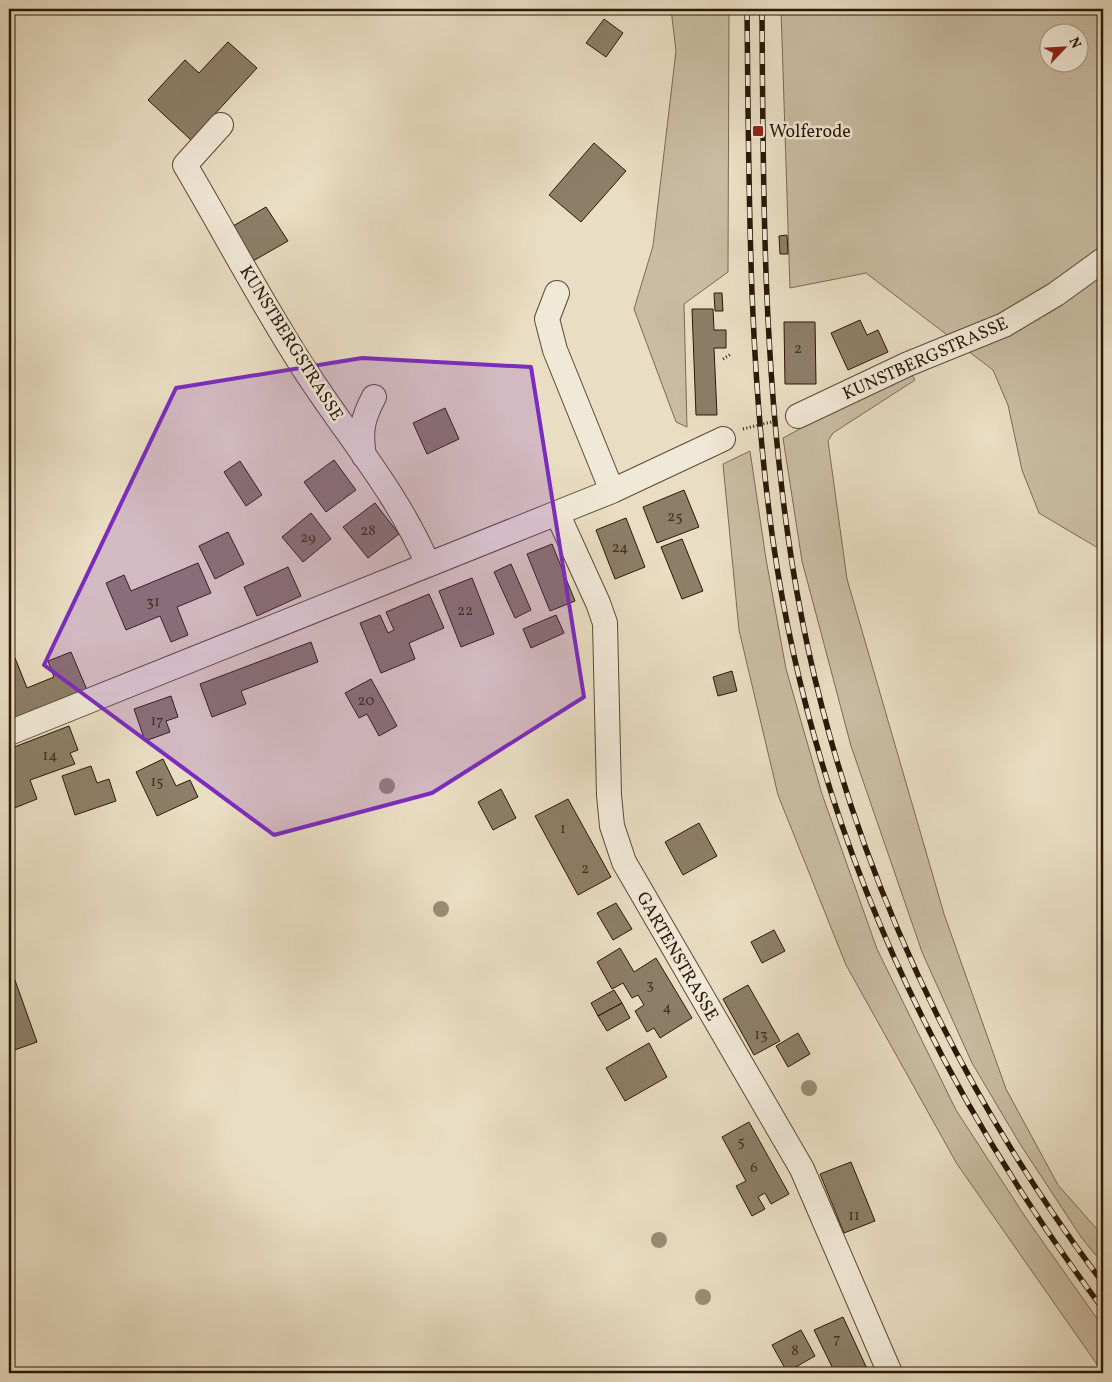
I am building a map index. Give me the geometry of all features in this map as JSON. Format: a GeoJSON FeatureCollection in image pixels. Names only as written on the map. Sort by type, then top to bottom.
{"type":"FeatureCollection","features":[{"type":"Feature","properties":{"kind":"street","name":"KUNSTBERGSTRASSE"},"geometry":{"type":"LineString","coordinates":[[221,125],[185,165],[301,364],[384,482],[415,534],[428,565]]}},
{"type":"Feature","properties":{"kind":"street","name":"KUNSTBERGSTRASSE"},"geometry":{"type":"LineString","coordinates":[[798,416],[908,364],[1004,325],[1056,294],[1103,260]]}},
{"type":"Feature","properties":{"kind":"street"},"geometry":{"type":"LineString","coordinates":[[557,293],[547,320],[555,350],[612,491]]}},
{"type":"Feature","properties":{"kind":"street"},"geometry":{"type":"LineString","coordinates":[[364,456],[361,435],[366,413],[374,397]]}},
{"type":"Feature","properties":{"kind":"street"},"geometry":{"type":"LineString","coordinates":[[9,733],[612,491],[729,435]]}},
{"type":"Feature","properties":{"kind":"street","name":"GARTENSTRASSE"},"geometry":{"type":"LineString","coordinates":[[557,513],[604,623],[609,795],[612,826],[624,862],[802,1169],[890,1373]]}},
{"type":"Feature","properties":{"kind":"path"},"geometry":{"type":"LineString","coordinates":[[723,359],[731,354]]}},
{"type":"Feature","properties":{"kind":"path"},"geometry":{"type":"LineString","coordinates":[[729,435],[798,416]]}},
{"type":"Feature","properties":{"kind":"highlighted area"},"geometry":{"type":"Polygon","coordinates":[[[362,358],[531,367],[584,697],[432,793],[274,835],[44,665],[176,388],[362,358]]]}},
{"type":"Feature","properties":{"kind":"shaded area"},"geometry":{"type":"Polygon","coordinates":[[[671,9],[729,9],[728,272],[684,304],[687,427],[676,422],[634,309],[653,246],[676,51],[671,9]]]}},
{"type":"Feature","properties":{"kind":"shaded area"},"geometry":{"type":"Polygon","coordinates":[[[781,9],[1103,9],[1103,551],[1039,513],[1022,470],[1008,405],[993,370],[866,273],[790,288],[781,9]]]}},
{"type":"Feature","properties":{"kind":"shaded area"},"geometry":{"type":"Polygon","coordinates":[[[909,370],[915,380],[833,433],[828,441],[847,579],[944,914],[1006,1089],[1058,1185],[1103,1236],[1103,1264],[1081,1237],[1020,1144],[972,1063],[922,952],[851,746],[802,561],[783,438],[909,370]]]}},
{"type":"Feature","properties":{"kind":"shaded area"},"geometry":{"type":"Polygon","coordinates":[[[750,451],[766,559],[786,669],[822,794],[877,949],[956,1110],[1026,1218],[1103,1327],[1103,1373],[957,1164],[846,965],[778,795],[739,630],[723,464],[750,451]]]}},
{"type":"Feature","properties":{"kind":"building"},"geometry":{"type":"Polygon","coordinates":[[[604,19],[623,33],[606,57],[586,43],[604,19]]]}},
{"type":"Feature","properties":{"kind":"building"},"geometry":{"type":"Polygon","coordinates":[[[228,42],[257,68],[191,140],[148,100],[185,60],[199,73],[228,42]]]}},
{"type":"Feature","properties":{"kind":"building"},"geometry":{"type":"Polygon","coordinates":[[[594,143],[626,171],[581,222],[549,195],[594,143]]]}},
{"type":"Feature","properties":{"kind":"building"},"geometry":{"type":"Polygon","coordinates":[[[266,207],[288,241],[253,261],[233,226],[266,207]]]}},
{"type":"Feature","properties":{"kind":"building"},"geometry":{"type":"Polygon","coordinates":[[[787,235],[788,254],[780,254],[779,236],[787,235]]]}},
{"type":"Feature","properties":{"kind":"building"},"geometry":{"type":"Polygon","coordinates":[[[714,293],[722,293],[723,311],[715,311],[714,293]]]}},
{"type":"Feature","properties":{"kind":"building"},"geometry":{"type":"Polygon","coordinates":[[[692,309],[713,309],[714,330],[726,330],[726,348],[714,348],[717,415],[696,415],[692,309]]]}},
{"type":"Feature","properties":{"kind":"building"},"geometry":{"type":"Polygon","coordinates":[[[860,320],[867,335],[878,330],[888,352],[848,370],[831,333],[860,320]]]}},
{"type":"Feature","properties":{"kind":"building"},"geometry":{"type":"Polygon","coordinates":[[[784,322],[815,322],[816,384],[785,384],[784,322]]]}},
{"type":"Feature","properties":{"kind":"building"},"geometry":{"type":"Polygon","coordinates":[[[445,408],[459,439],[427,454],[413,423],[445,408]]]}},
{"type":"Feature","properties":{"kind":"building"},"geometry":{"type":"Polygon","coordinates":[[[334,460],[356,490],[326,512],[304,482],[334,460]]]}},
{"type":"Feature","properties":{"kind":"building"},"geometry":{"type":"Polygon","coordinates":[[[240,461],[262,495],[246,506],[224,472],[240,461]]]}},
{"type":"Feature","properties":{"kind":"building"},"geometry":{"type":"Polygon","coordinates":[[[684,490],[699,527],[657,543],[643,507],[684,490]]]}},
{"type":"Feature","properties":{"kind":"building"},"geometry":{"type":"Polygon","coordinates":[[[375,503],[399,534],[368,558],[343,527],[375,503]]]}},
{"type":"Feature","properties":{"kind":"building"},"geometry":{"type":"Polygon","coordinates":[[[311,513],[331,539],[303,562],[282,537],[311,513]]]}},
{"type":"Feature","properties":{"kind":"building"},"geometry":{"type":"Polygon","coordinates":[[[626,518],[645,567],[615,579],[596,530],[626,518]]]}},
{"type":"Feature","properties":{"kind":"building"},"geometry":{"type":"Polygon","coordinates":[[[228,532],[244,564],[215,579],[199,546],[228,532]]]}},
{"type":"Feature","properties":{"kind":"building"},"geometry":{"type":"Polygon","coordinates":[[[682,539],[703,591],[682,599],[661,547],[682,539]]]}},
{"type":"Feature","properties":{"kind":"building"},"geometry":{"type":"Polygon","coordinates":[[[552,544],[575,601],[550,611],[527,554],[552,544]]]}},
{"type":"Feature","properties":{"kind":"building"},"geometry":{"type":"Polygon","coordinates":[[[198,563],[211,593],[177,607],[188,635],[171,642],[160,616],[126,630],[106,583],[124,575],[131,591],[198,563]]]}},
{"type":"Feature","properties":{"kind":"building"},"geometry":{"type":"Polygon","coordinates":[[[511,564],[531,610],[515,618],[494,572],[511,564]]]}},
{"type":"Feature","properties":{"kind":"building"},"geometry":{"type":"Polygon","coordinates":[[[288,567],[301,596],[257,616],[244,587],[288,567]]]}},
{"type":"Feature","properties":{"kind":"building"},"geometry":{"type":"Polygon","coordinates":[[[472,578],[494,634],[461,647],[439,591],[472,578]]]}},
{"type":"Feature","properties":{"kind":"building"},"geometry":{"type":"Polygon","coordinates":[[[429,594],[444,628],[409,643],[415,659],[381,673],[360,623],[380,615],[388,633],[394,630],[386,612],[429,594]]]}},
{"type":"Feature","properties":{"kind":"building"},"geometry":{"type":"Polygon","coordinates":[[[556,615],[564,633],[531,648],[523,629],[556,615]]]}},
{"type":"Feature","properties":{"kind":"building"},"geometry":{"type":"Polygon","coordinates":[[[311,642],[318,662],[241,691],[246,704],[212,717],[200,684],[311,642]]]}},
{"type":"Feature","properties":{"kind":"building"},"geometry":{"type":"Polygon","coordinates":[[[71,652],[87,690],[9,722],[9,661],[15,658],[27,688],[54,677],[48,661],[71,652]]]}},
{"type":"Feature","properties":{"kind":"building"},"geometry":{"type":"Polygon","coordinates":[[[732,671],[737,691],[718,696],[713,677],[732,671]]]}},
{"type":"Feature","properties":{"kind":"building"},"geometry":{"type":"Polygon","coordinates":[[[371,679],[397,726],[379,736],[367,714],[359,718],[345,693],[371,679]]]}},
{"type":"Feature","properties":{"kind":"building"},"geometry":{"type":"Polygon","coordinates":[[[171,696],[178,717],[166,721],[170,732],[145,741],[134,709],[171,696]]]}},
{"type":"Feature","properties":{"kind":"building"},"geometry":{"type":"Polygon","coordinates":[[[69,726],[78,750],[70,753],[75,764],[30,780],[37,799],[12,809],[9,801],[9,786],[15,783],[9,772],[9,749],[69,726]]]}},
{"type":"Feature","properties":{"kind":"building"},"geometry":{"type":"Polygon","coordinates":[[[163,759],[176,786],[190,780],[198,797],[157,816],[136,772],[163,759]]]}},
{"type":"Feature","properties":{"kind":"building"},"geometry":{"type":"Polygon","coordinates":[[[91,766],[97,783],[109,779],[116,801],[75,815],[62,776],[91,766]]]}},
{"type":"Feature","properties":{"kind":"building"},"geometry":{"type":"Polygon","coordinates":[[[501,789],[516,818],[493,830],[478,802],[501,789]]]}},
{"type":"Feature","properties":{"kind":"building"},"geometry":{"type":"Polygon","coordinates":[[[568,799],[611,877],[578,895],[535,816],[568,799]]]}},
{"type":"Feature","properties":{"kind":"building"},"geometry":{"type":"Polygon","coordinates":[[[699,823],[717,856],[683,875],[665,842],[699,823]]]}},
{"type":"Feature","properties":{"kind":"building"},"geometry":{"type":"Polygon","coordinates":[[[616,903],[632,929],[613,940],[597,913],[616,903]]]}},
{"type":"Feature","properties":{"kind":"building"},"geometry":{"type":"Polygon","coordinates":[[[774,930],[785,951],[762,963],[751,942],[774,930]]]}},
{"type":"Feature","properties":{"kind":"building"},"geometry":{"type":"Polygon","coordinates":[[[620,948],[634,972],[656,958],[692,1018],[660,1038],[654,1028],[647,1032],[635,1011],[644,1005],[638,995],[632,998],[623,983],[612,989],[597,962],[620,948]]]}},
{"type":"Feature","properties":{"kind":"building"},"geometry":{"type":"Polygon","coordinates":[[[11,969],[37,1042],[9,1052],[9,970],[11,969]]]}},
{"type":"Feature","properties":{"kind":"building"},"geometry":{"type":"Polygon","coordinates":[[[748,985],[780,1041],[754,1055],[723,999],[748,985]]]}},
{"type":"Feature","properties":{"kind":"building"},"geometry":{"type":"Polygon","coordinates":[[[614,990],[622,1003],[598,1016],[591,1003],[614,990]]]}},
{"type":"Feature","properties":{"kind":"building"},"geometry":{"type":"Polygon","coordinates":[[[622,1003],[630,1018],[607,1031],[598,1016],[622,1003]]]}},
{"type":"Feature","properties":{"kind":"building"},"geometry":{"type":"Polygon","coordinates":[[[798,1033],[810,1054],[788,1067],[776,1046],[798,1033]]]}},
{"type":"Feature","properties":{"kind":"building"},"geometry":{"type":"Polygon","coordinates":[[[649,1043],[667,1077],[625,1101],[606,1068],[649,1043]]]}},
{"type":"Feature","properties":{"kind":"building"},"geometry":{"type":"Polygon","coordinates":[[[749,1122],[789,1194],[771,1204],[765,1193],[758,1197],[765,1209],[752,1216],[736,1186],[746,1181],[722,1137],[749,1122]]]}},
{"type":"Feature","properties":{"kind":"building"},"geometry":{"type":"Polygon","coordinates":[[[851,1162],[875,1221],[844,1233],[820,1174],[851,1162]]]}},
{"type":"Feature","properties":{"kind":"building"},"geometry":{"type":"Polygon","coordinates":[[[843,1317],[869,1373],[835,1373],[814,1330],[843,1317]]]}},
{"type":"Feature","properties":{"kind":"building"},"geometry":{"type":"Polygon","coordinates":[[[801,1330],[815,1356],[787,1372],[772,1345],[801,1330]]]}},
{"type":"Feature","properties":{"kind":"railway"},"geometry":{"type":"LineString","coordinates":[[747,9],[751,275],[754,342],[765,475],[773,541],[792,646],[818,749],[850,849],[889,946],[934,1041],[985,1133],[1041,1222],[1103,1309]]}},
{"type":"Feature","properties":{"kind":"railway"},"geometry":{"type":"LineString","coordinates":[[762,9],[766,273],[769,339],[780,471],[788,536],[806,637],[830,737],[861,834],[898,930],[941,1023],[990,1113],[1044,1199],[1103,1283]]}},
{"type":"Feature","properties":{"kind":"place","name":"Wolferode"},"geometry":{"type":"Point","coordinates":[758,131]}}]}
